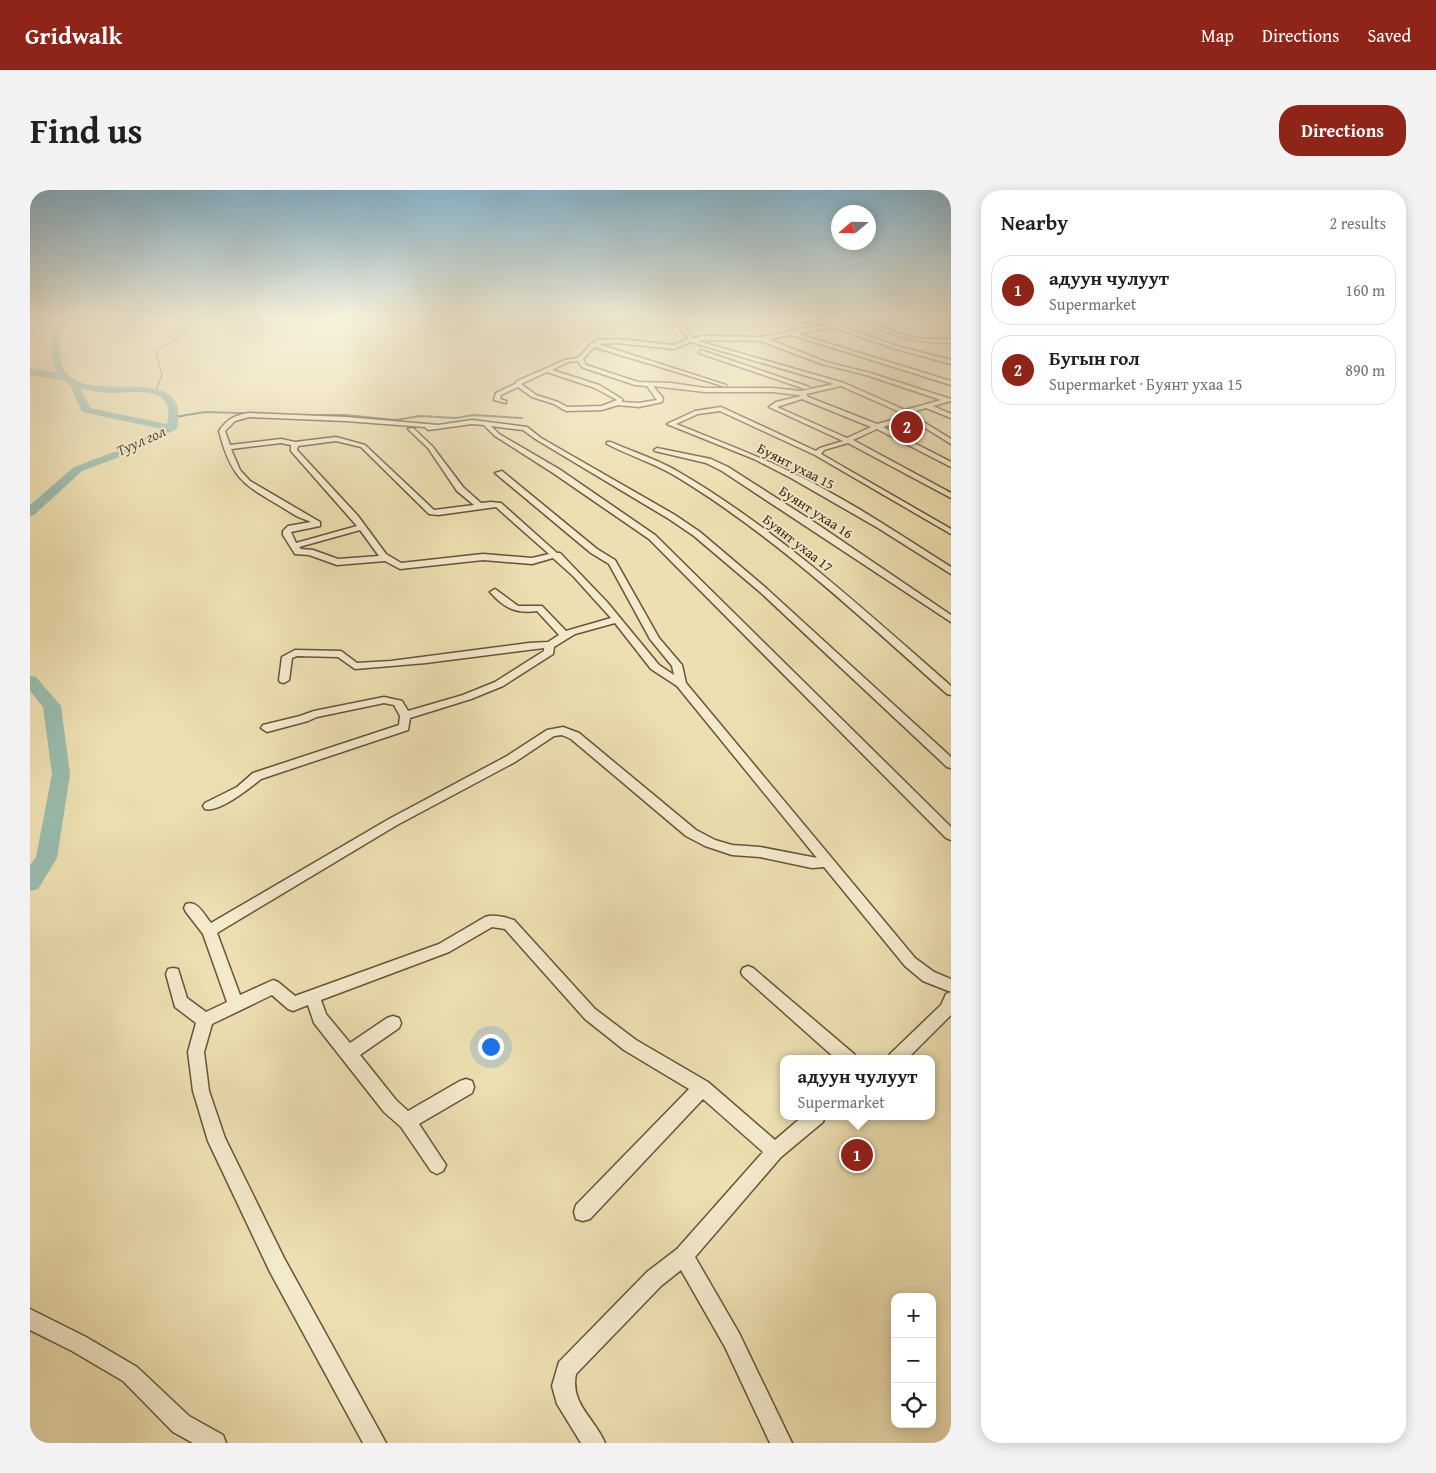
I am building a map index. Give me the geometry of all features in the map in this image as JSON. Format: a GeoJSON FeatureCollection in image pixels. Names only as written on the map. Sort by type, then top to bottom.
{"type":"FeatureCollection","features":[{"type":"Feature","properties":{"kind":"street"},"geometry":{"type":"LineString","coordinates":[[504,402],[498,400],[498,394],[518,386],[519,382],[530,377]]}},
{"type":"Feature","properties":{"kind":"street"},"geometry":{"type":"LineString","coordinates":[[568,377],[616,396],[620,400],[618,403]]}},
{"type":"Feature","properties":{"kind":"street"},"geometry":{"type":"LineString","coordinates":[[618,377],[637,384],[671,385],[705,390],[796,391],[878,427],[951,465]]}},
{"type":"Feature","properties":{"kind":"street"},"geometry":{"type":"LineString","coordinates":[[698,377],[738,390]]}},
{"type":"Feature","properties":{"kind":"street"},"geometry":{"type":"LineString","coordinates":[[775,377],[815,391]]}},
{"type":"Feature","properties":{"kind":"street"},"geometry":{"type":"LineString","coordinates":[[818,377],[842,384],[904,412],[950,441]]}},
{"type":"Feature","properties":{"kind":"street"},"geometry":{"type":"LineString","coordinates":[[878,377],[948,401]]}},
{"type":"Feature","properties":{"kind":"street"},"geometry":{"type":"LineString","coordinates":[[933,377],[951,383]]}},
{"type":"Feature","properties":{"kind":"street"},"geometry":{"type":"LineString","coordinates":[[842,384],[802,395],[772,407],[849,441],[951,496]]}},
{"type":"Feature","properties":{"kind":"street"},"geometry":{"type":"LineString","coordinates":[[518,386],[534,396],[556,403],[566,410],[595,409],[618,403],[653,404],[660,401],[660,398],[649,385]]}},
{"type":"Feature","properties":{"kind":"street"},"geometry":{"type":"LineString","coordinates":[[904,412],[948,401]]}},
{"type":"Feature","properties":{"kind":"street"},"geometry":{"type":"LineString","coordinates":[[927,406],[951,416]]}},
{"type":"Feature","properties":{"kind":"street","name":"Буянт ухаа 15"},"geometry":{"type":"LineString","coordinates":[[817,454],[721,409],[697,412],[670,424],[756,458],[794,476],[881,526],[951,571]]}},
{"type":"Feature","properties":{"kind":"street"},"geometry":{"type":"LineString","coordinates":[[386,558],[337,562],[310,552],[298,552],[286,531],[292,528],[316,525],[314,520],[252,487],[242,476],[226,448],[222,431],[229,421],[238,417],[249,416],[346,419],[436,426]]}},
{"type":"Feature","properties":{"kind":"street"},"geometry":{"type":"LineString","coordinates":[[911,417],[851,436],[849,441],[822,449],[817,454],[951,532]]}},
{"type":"Feature","properties":{"kind":"street"},"geometry":{"type":"LineString","coordinates":[[388,430],[472,422],[525,428],[539,439],[672,517],[697,534],[763,590],[951,764]]}},
{"type":"Feature","properties":{"kind":"street"},"geometry":{"type":"LineString","coordinates":[[488,424],[487,426],[497,435],[556,471],[652,536],[951,835]]}},
{"type":"Feature","properties":{"kind":"street"},"geometry":{"type":"LineString","coordinates":[[411,429],[430,448],[460,489],[480,506]]}},
{"type":"Feature","properties":{"kind":"street"},"geometry":{"type":"LineString","coordinates":[[226,448],[281,441],[294,444],[336,439],[363,446],[432,512],[438,513],[491,504],[498,505],[557,555],[598,598],[655,666],[681,684],[923,975],[951,986]]}},
{"type":"Feature","properties":{"kind":"street","name":"Буянт ухаа 17"},"geometry":{"type":"LineString","coordinates":[[610,443],[674,473],[760,530],[845,597],[951,692]]}},
{"type":"Feature","properties":{"kind":"street"},"geometry":{"type":"LineString","coordinates":[[294,444],[293,450],[319,476],[386,558],[400,566],[483,557],[532,561],[557,555]]}},
{"type":"Feature","properties":{"kind":"street","name":"Буянт ухаа 16"},"geometry":{"type":"LineString","coordinates":[[657,450],[708,461],[724,469],[814,526],[951,619]]}},
{"type":"Feature","properties":{"kind":"street"},"geometry":{"type":"LineString","coordinates":[[499,473],[594,551],[612,562],[654,639],[677,665],[681,684]]}},
{"type":"Feature","properties":{"kind":"street"},"geometry":{"type":"LineString","coordinates":[[295,546],[362,527]]}},
{"type":"Feature","properties":{"kind":"street"},"geometry":{"type":"LineString","coordinates":[[495,592],[513,609],[518,611],[540,608],[564,635]]}},
{"type":"Feature","properties":{"kind":"street"},"geometry":{"type":"LineString","coordinates":[[284,680],[288,657],[295,653],[341,654],[355,666],[394,665],[536,644],[549,645],[564,635],[616,620]]}},
{"type":"Feature","properties":{"kind":"street"},"geometry":{"type":"LineString","coordinates":[[405,716],[467,697],[499,684],[549,652],[549,645]]}},
{"type":"Feature","properties":{"kind":"street"},"geometry":{"type":"LineString","coordinates":[[209,806],[241,790],[257,776],[404,727],[405,716],[398,703],[384,700],[314,714],[304,720],[267,728]]}},
{"type":"Feature","properties":{"kind":"street"},"geometry":{"type":"LineString","coordinates":[[209,931],[393,822],[503,764],[551,733],[563,731],[575,736],[691,833],[710,843],[732,850],[760,852],[812,863],[828,862]]}},
{"type":"Feature","properties":{"kind":"street"},"geometry":{"type":"LineString","coordinates":[[190,908],[209,931],[236,1004]]}},
{"type":"Feature","properties":{"kind":"street"},"geometry":{"type":"LineString","coordinates":[[375,1443],[277,1265],[217,1141],[201,1091],[196,1052],[205,1020],[273,987],[293,1004],[444,948],[490,920],[509,924],[590,1014],[630,1045],[702,1088],[775,1151]]}},
{"type":"Feature","properties":{"kind":"street"},"geometry":{"type":"LineString","coordinates":[[748,972],[843,1055]]}},
{"type":"Feature","properties":{"kind":"street"},"geometry":{"type":"LineString","coordinates":[[173,974],[180,1002],[205,1020]]}},
{"type":"Feature","properties":{"kind":"street"},"geometry":{"type":"LineString","coordinates":[[312,998],[320,1018],[390,1106],[407,1121],[437,1165]]}},
{"type":"Feature","properties":{"kind":"street"},"geometry":{"type":"LineString","coordinates":[[900,1055],[946,1010],[951,999]]}},
{"type":"Feature","properties":{"kind":"street"},"geometry":{"type":"LineString","coordinates":[[348,1054],[393,1023]]}},
{"type":"Feature","properties":{"kind":"street"},"geometry":{"type":"LineString","coordinates":[[407,1121],[466,1087]]}},
{"type":"Feature","properties":{"kind":"street"},"geometry":{"type":"LineString","coordinates":[[583,1212],[702,1088]]}},
{"type":"Feature","properties":{"kind":"street"},"geometry":{"type":"LineString","coordinates":[[594,1443],[568,1404],[563,1386],[566,1369],[654,1279],[684,1256],[775,1151],[812,1120]]}},
{"type":"Feature","properties":{"kind":"street"},"geometry":{"type":"LineString","coordinates":[[684,1256],[732,1340],[781,1443]]}},
{"type":"Feature","properties":{"kind":"street"},"geometry":{"type":"LineString","coordinates":[[30,1319],[130,1374],[181,1424],[215,1443]]}},
{"type":"Feature","properties":{"kind":"waterway"},"geometry":{"type":"LineString","coordinates":[[67,377],[74,384]]}},
{"type":"Feature","properties":{"kind":"waterway"},"geometry":{"type":"LineString","coordinates":[[156,391],[161,377]]}},
{"type":"Feature","properties":{"kind":"waterway"},"geometry":{"type":"LineString","coordinates":[[74,384],[109,390],[145,390],[165,396],[171,403],[174,413],[172,429]]}},
{"type":"Feature","properties":{"kind":"waterway","name":"Туул гол"},"geometry":{"type":"LineString","coordinates":[[74,384],[86,410],[172,429]]}},
{"type":"Feature","properties":{"kind":"waterway"},"geometry":{"type":"LineString","coordinates":[[175,417],[205,412],[275,414]]}},
{"type":"Feature","properties":{"kind":"waterway"},"geometry":{"type":"LineString","coordinates":[[291,415],[345,415],[396,420],[420,416],[456,418],[473,415],[522,418]]}},
{"type":"Feature","properties":{"kind":"waterway","name":"Туул гол"},"geometry":{"type":"LineString","coordinates":[[30,512],[78,469],[118,454],[172,429]]}},
{"type":"Feature","properties":{"kind":"waterway","name":"Туул гол"},"geometry":{"type":"LineString","coordinates":[[30,681],[52,706],[61,774],[46,858],[30,883]]}},
{"type":"Feature","properties":{"kind":"place","name":"Бугын гол"},"geometry":{"type":"Point","coordinates":[907,427]}},
{"type":"Feature","properties":{"kind":"place","name":"адуун чулуут"},"geometry":{"type":"Point","coordinates":[857,1155]}}]}
